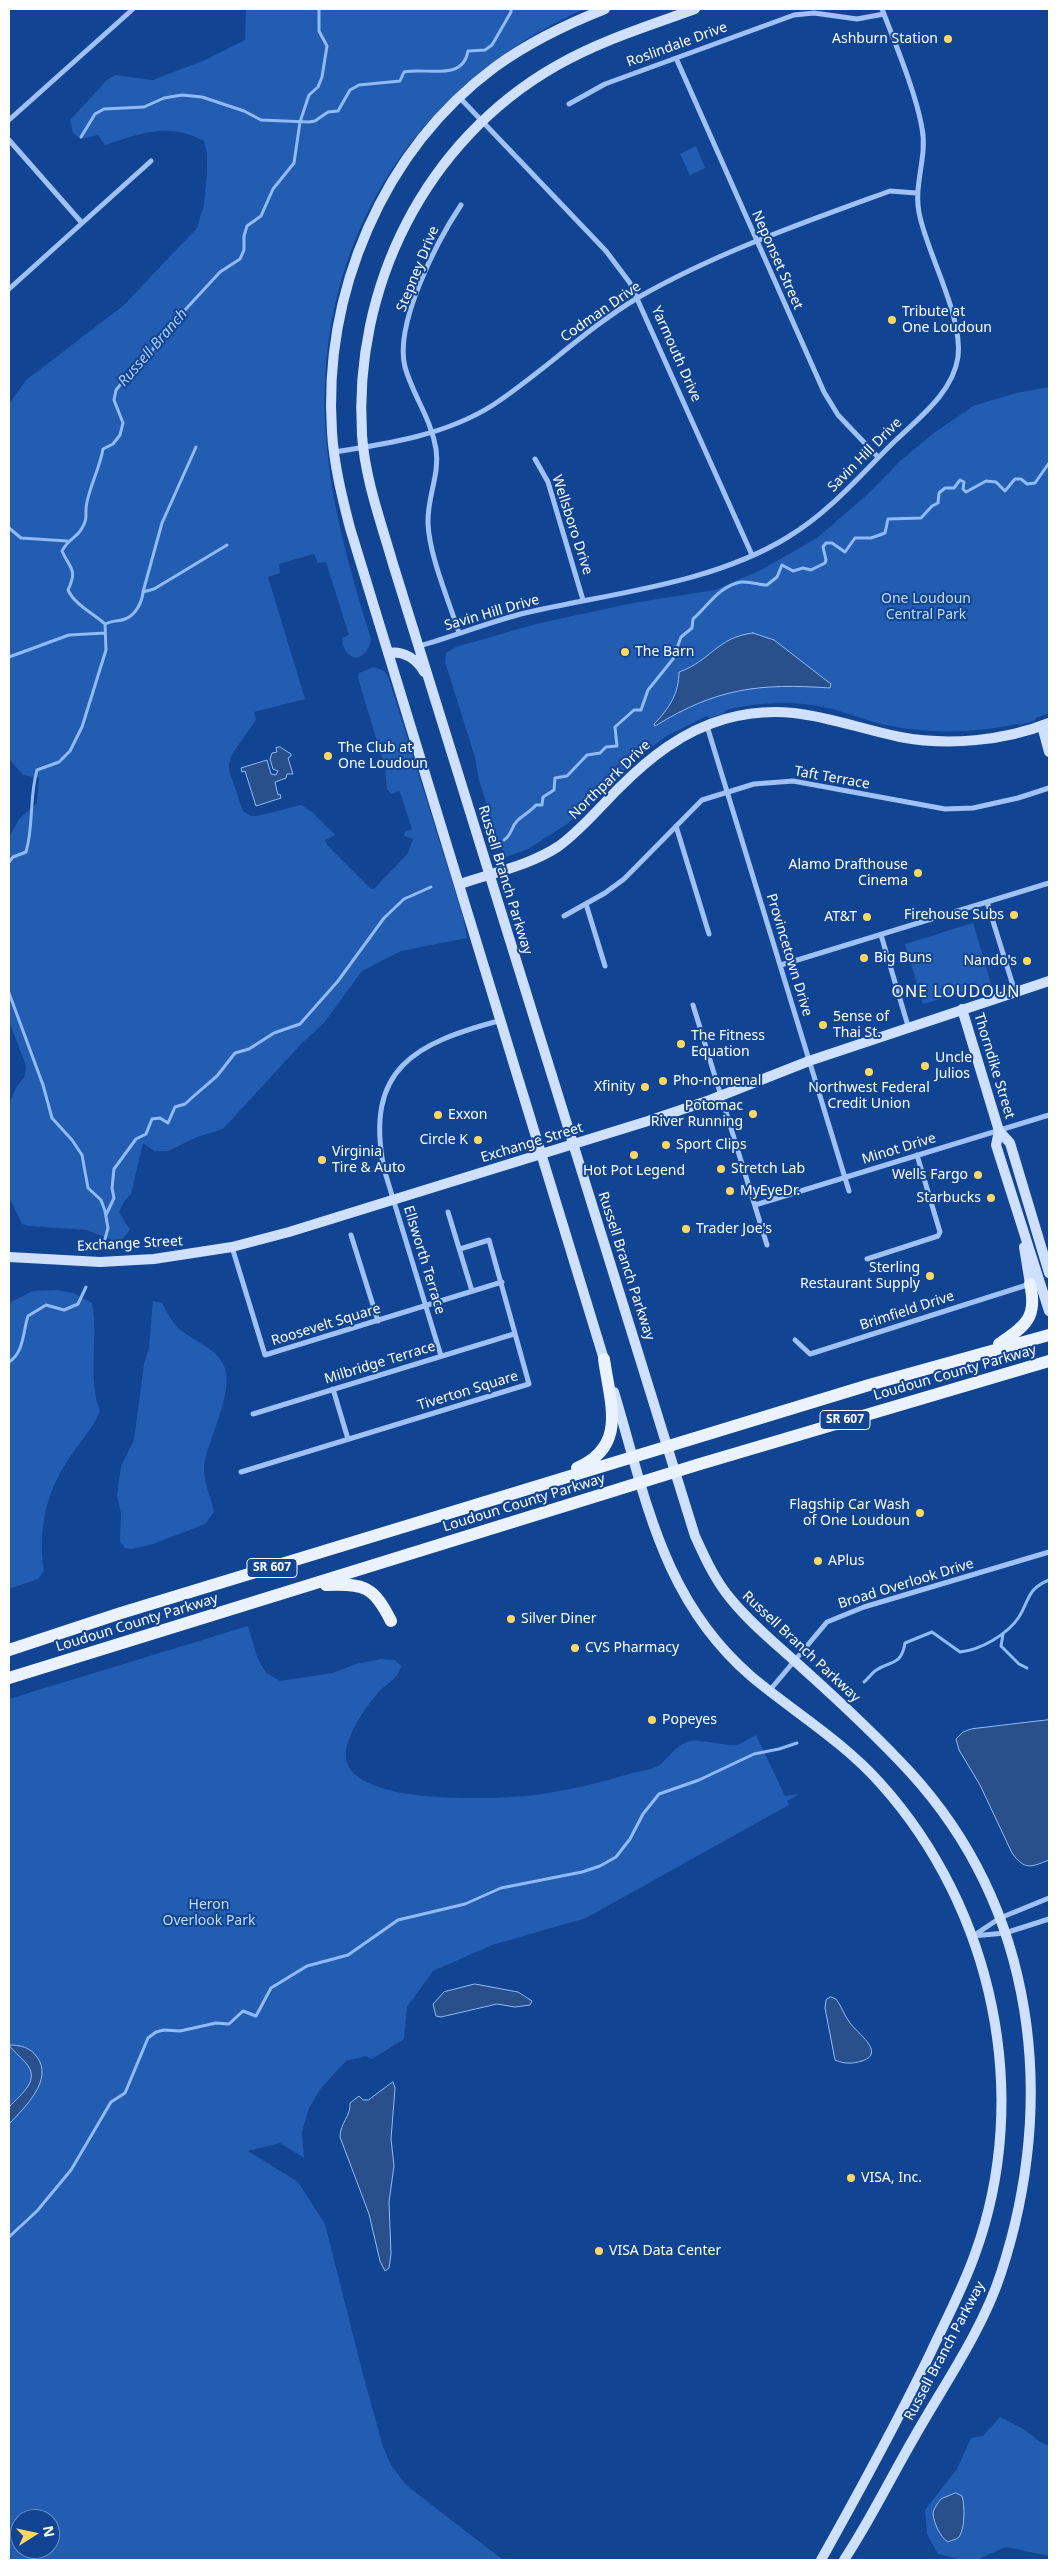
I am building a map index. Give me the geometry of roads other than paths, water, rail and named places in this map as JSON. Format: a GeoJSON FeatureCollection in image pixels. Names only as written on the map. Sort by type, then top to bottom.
{"type":"FeatureCollection","features":[{"type":"Feature","properties":{"kind":"main road","name":"Russell Branch Parkway"},"geometry":{"type":"LineString","coordinates":[[605,9],[519,51],[494,68],[460,98],[431,128],[387,190],[355,261],[345,290],[334,342],[331,404],[334,452],[346,511],[388,653],[502,1020],[657,1538],[684,1595],[720,1644],[750,1675],[854,1758],[894,1799],[921,1834],[943,1871],[973,1936],[993,2008],[1001,2075],[999,2151],[988,2211],[975,2254],[910,2396],[821,2560]]}},
{"type":"Feature","properties":{"kind":"main road","name":"Russell Branch Parkway"},"geometry":{"type":"LineString","coordinates":[[695,9],[603,43],[563,62],[532,81],[482,121],[439,169],[409,216],[391,253],[372,313],[361,405],[364,447],[376,508],[696,1536],[714,1574],[741,1611],[869,1729],[936,1803],[971,1857],[1000,1918],[1025,2009],[1033,2088],[1029,2164],[1013,2235],[1001,2274],[989,2303],[844,2560]]}},
{"type":"Feature","properties":{"kind":"main road"},"geometry":{"type":"LineString","coordinates":[[388,653],[396,652],[418,662],[431,684]]}},
{"type":"Feature","properties":{"kind":"main road","name":"Northpark Drive"},"geometry":{"type":"LineString","coordinates":[[460,884],[534,858],[557,847],[591,820],[618,789],[661,750],[707,725],[750,714],[800,713],[819,715],[903,737],[949,741],[995,737],[1045,725]]}},
{"type":"Feature","properties":{"kind":"main road"},"geometry":{"type":"LineString","coordinates":[[1045,725],[1049,752]]}},
{"type":"Feature","properties":{"kind":"main road","name":"Exchange Street"},"geometry":{"type":"LineString","coordinates":[[9,1257],[100,1262],[154,1259],[232,1247],[288,1232],[573,1145],[721,1096],[809,1061],[908,1026],[1049,981]]}},
{"type":"Feature","properties":{"kind":"main road","name":"Thorndike Street"},"geometry":{"type":"LineString","coordinates":[[962,1009],[999,1131],[1010,1143],[1049,1274]]}},
{"type":"Feature","properties":{"kind":"main road","name":"Thorndike Street"},"geometry":{"type":"LineString","coordinates":[[999,1131],[995,1141],[1049,1311]]}},
{"type":"Feature","properties":{"kind":"main road"},"geometry":{"type":"LineString","coordinates":[[1034,1221],[1049,1253]]}},
{"type":"Feature","properties":{"kind":"main road"},"geometry":{"type":"LineString","coordinates":[[987,1351],[1027,1323],[1033,1304],[1021,1226]]}},
{"type":"Feature","properties":{"kind":"main road","name":"Loudoun County Parkway"},"geometry":{"type":"LineString","coordinates":[[9,1650],[536,1486],[987,1351],[1049,1335]]}},
{"type":"Feature","properties":{"kind":"main road"},"geometry":{"type":"LineString","coordinates":[[536,1486],[592,1461],[608,1444],[612,1429],[612,1417],[604,1359]]}},
{"type":"Feature","properties":{"kind":"main road","name":"Loudoun County Parkway"},"geometry":{"type":"LineString","coordinates":[[9,1678],[935,1393],[1049,1361]]}},
{"type":"Feature","properties":{"kind":"main road"},"geometry":{"type":"LineString","coordinates":[[306,1587],[352,1584],[370,1589],[381,1601],[391,1621]]}},
{"type":"Feature","properties":{"kind":"street"},"geometry":{"type":"LineString","coordinates":[[9,120],[133,9]]}},
{"type":"Feature","properties":{"kind":"street","name":"Roslindale Drive"},"geometry":{"type":"LineString","coordinates":[[570,104],[605,84],[794,15],[814,13],[857,19],[883,12]]}},
{"type":"Feature","properties":{"kind":"street","name":"Savin Hill Drive"},"geometry":{"type":"LineString","coordinates":[[419,646],[521,614],[699,575],[752,555],[790,536],[811,522],[844,493],[934,403],[950,381],[958,357],[956,326],[920,217],[916,193],[923,151],[922,128],[883,12]]}},
{"type":"Feature","properties":{"kind":"street","name":"Neponset Street"},"geometry":{"type":"LineString","coordinates":[[676,58],[824,392],[838,415],[878,457]]}},
{"type":"Feature","properties":{"kind":"street","name":"Yarmouth Drive"},"geometry":{"type":"LineString","coordinates":[[460,98],[606,251],[639,298],[752,555]]}},
{"type":"Feature","properties":{"kind":"street"},"geometry":{"type":"LineString","coordinates":[[9,140],[82,223]]}},
{"type":"Feature","properties":{"kind":"street"},"geometry":{"type":"LineString","coordinates":[[9,288],[151,161]]}},
{"type":"Feature","properties":{"kind":"street","name":"Codman Drive"},"geometry":{"type":"LineString","coordinates":[[334,452],[432,431],[462,421],[491,406],[610,316],[639,298],[718,257],[890,191],[916,193]]}},
{"type":"Feature","properties":{"kind":"street","name":"Stepney Drive"},"geometry":{"type":"LineString","coordinates":[[459,633],[429,536],[428,512],[438,468],[432,431],[404,365],[403,346],[416,296],[426,270],[445,229],[460,205]]}},
{"type":"Feature","properties":{"kind":"street","name":"Wellsboro Drive"},"geometry":{"type":"LineString","coordinates":[[535,459],[548,482],[583,600]]}},
{"type":"Feature","properties":{"kind":"street","name":"Provincetown Drive"},"geometry":{"type":"LineString","coordinates":[[707,725],[849,1191]]}},
{"type":"Feature","properties":{"kind":"street","name":"Taft Terrace"},"geometry":{"type":"LineString","coordinates":[[564,916],[624,879],[702,800],[728,791],[772,781],[793,781],[945,809],[973,808],[1018,798],[1049,788]]}},
{"type":"Feature","properties":{"kind":"street"},"geometry":{"type":"LineString","coordinates":[[676,826],[709,934]]}},
{"type":"Feature","properties":{"kind":"street"},"geometry":{"type":"LineString","coordinates":[[781,966],[1049,884]]}},
{"type":"Feature","properties":{"kind":"street"},"geometry":{"type":"LineString","coordinates":[[987,902],[1015,992]]}},
{"type":"Feature","properties":{"kind":"street"},"geometry":{"type":"LineString","coordinates":[[586,904],[605,966]]}},
{"type":"Feature","properties":{"kind":"street"},"geometry":{"type":"LineString","coordinates":[[881,935],[908,1026]]}},
{"type":"Feature","properties":{"kind":"street"},"geometry":{"type":"LineString","coordinates":[[693,1005],[767,1245]]}},
{"type":"Feature","properties":{"kind":"street","name":"Ellsworth Terrace"},"geometry":{"type":"LineString","coordinates":[[442,1356],[393,1200],[380,1151],[379,1123],[384,1101],[396,1074],[406,1060],[430,1044],[448,1036],[502,1020]]}},
{"type":"Feature","properties":{"kind":"street","name":"Minot Drive"},"geometry":{"type":"LineString","coordinates":[[755,1205],[1049,1115]]}},
{"type":"Feature","properties":{"kind":"street"},"geometry":{"type":"LineString","coordinates":[[867,1259],[938,1236],[940,1232],[917,1155]]}},
{"type":"Feature","properties":{"kind":"street"},"geometry":{"type":"LineString","coordinates":[[448,1212],[472,1291]]}},
{"type":"Feature","properties":{"kind":"street"},"geometry":{"type":"LineString","coordinates":[[350,1235],[378,1321]]}},
{"type":"Feature","properties":{"kind":"street","name":"Tiverton Square"},"geometry":{"type":"LineString","coordinates":[[241,1472],[529,1384],[489,1240],[460,1249]]}},
{"type":"Feature","properties":{"kind":"street","name":"Roosevelt Square"},"geometry":{"type":"LineString","coordinates":[[232,1247],[264,1355],[502,1282]]}},
{"type":"Feature","properties":{"kind":"street","name":"Brimfield Drive"},"geometry":{"type":"LineString","coordinates":[[795,1340],[810,1354],[1030,1284]]}},
{"type":"Feature","properties":{"kind":"street","name":"Milbridge Terrace"},"geometry":{"type":"LineString","coordinates":[[253,1414],[514,1334]]}},
{"type":"Feature","properties":{"kind":"street"},"geometry":{"type":"LineString","coordinates":[[333,1389],[348,1439]]}},
{"type":"Feature","properties":{"kind":"street","name":"Broad Overlook Drive"},"geometry":{"type":"LineString","coordinates":[[770,1690],[827,1622],[846,1612],[1049,1552]]}},
{"type":"Feature","properties":{"kind":"street"},"geometry":{"type":"LineString","coordinates":[[973,1936],[1000,1918],[1049,1898]]}},
{"type":"Feature","properties":{"kind":"street"},"geometry":{"type":"LineString","coordinates":[[973,1936],[1005,1933],[1049,1919]]}},
{"type":"Feature","properties":{"kind":"waterway","name":"Russell Branch"},"geometry":{"type":"LineString","coordinates":[[9,862],[13,857],[26,852],[37,770],[59,762],[70,751],[82,727],[106,650],[105,624],[75,600],[68,590],[73,573],[62,551],[67,543],[78,534],[84,524],[86,506],[103,449],[113,444],[120,435],[123,423],[114,400],[116,390],[150,354],[161,336],[220,272],[240,259],[244,250],[244,236],[247,226],[261,216],[273,189],[294,163],[300,122],[309,95],[318,87],[322,77],[327,46],[319,31],[319,9]]}},
{"type":"Feature","properties":{"kind":"waterway"},"geometry":{"type":"LineString","coordinates":[[81,137],[95,114],[104,109],[144,107],[164,98],[182,95],[202,97],[244,111],[261,120],[315,121],[328,112],[338,111],[350,90],[359,85],[400,81],[404,72],[442,71],[459,67],[465,61],[468,51],[485,50],[492,45],[511,9]]}},
{"type":"Feature","properties":{"kind":"waterway"},"geometry":{"type":"LineString","coordinates":[[143,592],[162,523],[196,447]]}},
{"type":"Feature","properties":{"kind":"waterway"},"geometry":{"type":"LineString","coordinates":[[504,840],[509,836],[519,819],[536,805],[542,805],[543,797],[554,790],[555,778],[567,776],[587,755],[600,753],[606,747],[617,746],[615,727],[634,710],[641,710],[648,690],[673,659],[681,637],[692,628],[693,619],[720,592],[733,584],[741,582],[767,585],[777,577],[782,565],[793,571],[803,568],[811,570],[825,563],[823,547],[826,543],[832,543],[845,552],[855,538],[871,538],[885,533],[888,519],[921,518],[932,506],[938,503],[939,493],[945,488],[954,488],[960,480],[964,482],[963,489],[966,492],[986,481],[996,482],[1005,491],[1015,479],[1021,479],[1027,484],[1035,483],[1049,463]]}},
{"type":"Feature","properties":{"kind":"waterway"},"geometry":{"type":"LineString","coordinates":[[9,528],[21,538],[67,541]]}},
{"type":"Feature","properties":{"kind":"waterway"},"geometry":{"type":"LineString","coordinates":[[105,624],[129,617],[138,608],[143,592],[154,589],[227,545]]}},
{"type":"Feature","properties":{"kind":"waterway"},"geometry":{"type":"LineString","coordinates":[[9,657],[69,635],[105,633]]}},
{"type":"Feature","properties":{"kind":"waterway"},"geometry":{"type":"LineString","coordinates":[[106,1215],[114,1198],[112,1188],[114,1169],[136,1139],[146,1134],[152,1119],[160,1118],[168,1123],[175,1107],[185,1104],[217,1076],[235,1053],[249,1049],[274,1033],[300,1024],[338,981],[384,918],[404,899],[431,887]]}},
{"type":"Feature","properties":{"kind":"waterway","name":"Russell Branch"},"geometry":{"type":"LineString","coordinates":[[9,993],[43,1085],[52,1118],[72,1140],[82,1155],[88,1188],[101,1200],[108,1228],[105,1239]]}},
{"type":"Feature","properties":{"kind":"waterway","name":"Russell Branch"},"geometry":{"type":"LineString","coordinates":[[9,1362],[18,1353],[28,1316],[46,1305],[64,1310],[78,1304],[86,1287]]}},
{"type":"Feature","properties":{"kind":"waterway"},"geometry":{"type":"LineString","coordinates":[[864,1682],[875,1671],[898,1660],[905,1643],[932,1632],[960,1652],[984,1645],[1008,1630],[1019,1617],[1033,1591],[1049,1580]]}},
{"type":"Feature","properties":{"kind":"waterway"},"geometry":{"type":"LineString","coordinates":[[1003,1634],[1001,1646],[1019,1664],[1027,1668]]}},
{"type":"Feature","properties":{"kind":"waterway"},"geometry":{"type":"LineString","coordinates":[[9,2237],[37,2211],[71,2170],[111,2102],[125,2093],[148,2038],[156,2032],[164,2030],[180,2031],[216,2023],[229,2024],[243,2011],[256,2016],[271,1988],[307,1966],[348,1955],[398,1920],[465,1904],[501,1888],[582,1872],[600,1866],[616,1857],[630,1839],[643,1814],[659,1794],[699,1780],[754,1754],[797,1743]]}},
{"type":"Feature","properties":{"kind":"place","name":"Ashburn Station"},"geometry":{"type":"Point","coordinates":[948,39]}},
{"type":"Feature","properties":{"kind":"place","name":"Tribute at One Loudoun"},"geometry":{"type":"Point","coordinates":[892,320]}},
{"type":"Feature","properties":{"kind":"place","name":"The Barn"},"geometry":{"type":"Point","coordinates":[625,652]}},
{"type":"Feature","properties":{"kind":"place","name":"The Club at One Loudoun"},"geometry":{"type":"Point","coordinates":[328,756]}},
{"type":"Feature","properties":{"kind":"place","name":"Alamo Drafthouse Cinema"},"geometry":{"type":"Point","coordinates":[918,873]}},
{"type":"Feature","properties":{"kind":"place","name":"Firehouse Subs"},"geometry":{"type":"Point","coordinates":[1014,915]}},
{"type":"Feature","properties":{"kind":"place","name":"AT&T"},"geometry":{"type":"Point","coordinates":[867,917]}},
{"type":"Feature","properties":{"kind":"place","name":"Big Buns"},"geometry":{"type":"Point","coordinates":[864,958]}},
{"type":"Feature","properties":{"kind":"place","name":"Nando's"},"geometry":{"type":"Point","coordinates":[1027,961]}},
{"type":"Feature","properties":{"kind":"place","name":"5ense of Thai St."},"geometry":{"type":"Point","coordinates":[823,1025]}},
{"type":"Feature","properties":{"kind":"place","name":"The Fitness Equation"},"geometry":{"type":"Point","coordinates":[681,1044]}},
{"type":"Feature","properties":{"kind":"place","name":"Uncle Julios"},"geometry":{"type":"Point","coordinates":[925,1066]}},
{"type":"Feature","properties":{"kind":"place","name":"Northwest Federal Credit Union"},"geometry":{"type":"Point","coordinates":[869,1072]}},
{"type":"Feature","properties":{"kind":"place","name":"Pho-nomenal"},"geometry":{"type":"Point","coordinates":[663,1081]}},
{"type":"Feature","properties":{"kind":"place","name":"Xfinity"},"geometry":{"type":"Point","coordinates":[645,1087]}},
{"type":"Feature","properties":{"kind":"place","name":"Potomac River Running"},"geometry":{"type":"Point","coordinates":[753,1114]}},
{"type":"Feature","properties":{"kind":"place","name":"Exxon"},"geometry":{"type":"Point","coordinates":[438,1115]}},
{"type":"Feature","properties":{"kind":"place","name":"Circle K"},"geometry":{"type":"Point","coordinates":[478,1140]}},
{"type":"Feature","properties":{"kind":"place","name":"Sport Clips"},"geometry":{"type":"Point","coordinates":[666,1145]}},
{"type":"Feature","properties":{"kind":"place","name":"Hot Pot Legend"},"geometry":{"type":"Point","coordinates":[634,1155]}},
{"type":"Feature","properties":{"kind":"place","name":"Virginia Tire & Auto"},"geometry":{"type":"Point","coordinates":[322,1160]}},
{"type":"Feature","properties":{"kind":"place","name":"Stretch Lab"},"geometry":{"type":"Point","coordinates":[721,1169]}},
{"type":"Feature","properties":{"kind":"place","name":"Wells Fargo"},"geometry":{"type":"Point","coordinates":[978,1175]}},
{"type":"Feature","properties":{"kind":"place","name":"MyEyeDr."},"geometry":{"type":"Point","coordinates":[730,1191]}},
{"type":"Feature","properties":{"kind":"place","name":"Starbucks"},"geometry":{"type":"Point","coordinates":[991,1198]}},
{"type":"Feature","properties":{"kind":"place","name":"Trader Joe's"},"geometry":{"type":"Point","coordinates":[686,1229]}},
{"type":"Feature","properties":{"kind":"place","name":"Sterling Restaurant Supply"},"geometry":{"type":"Point","coordinates":[930,1276]}},
{"type":"Feature","properties":{"kind":"place","name":"Flagship Car Wash of One Loudoun"},"geometry":{"type":"Point","coordinates":[920,1513]}},
{"type":"Feature","properties":{"kind":"place","name":"APlus"},"geometry":{"type":"Point","coordinates":[818,1561]}},
{"type":"Feature","properties":{"kind":"place","name":"Silver Diner"},"geometry":{"type":"Point","coordinates":[511,1619]}},
{"type":"Feature","properties":{"kind":"place","name":"CVS Pharmacy"},"geometry":{"type":"Point","coordinates":[575,1648]}},
{"type":"Feature","properties":{"kind":"place","name":"Popeyes"},"geometry":{"type":"Point","coordinates":[652,1720]}},
{"type":"Feature","properties":{"kind":"place","name":"VISA, Inc."},"geometry":{"type":"Point","coordinates":[851,2178]}},
{"type":"Feature","properties":{"kind":"place","name":"VISA Data Center"},"geometry":{"type":"Point","coordinates":[599,2251]}},
{"type":"Feature","properties":{"kind":"district","name":"ONE LOUDOUN"},"geometry":{"type":"Point","coordinates":[956,992]}},
{"type":"Feature","properties":{"kind":"park label","name":"One Loudoun Central Park"},"geometry":{"type":"Point","coordinates":[926,608]}},
{"type":"Feature","properties":{"kind":"park label","name":"Heron Overlook Park"},"geometry":{"type":"Point","coordinates":[209,1914]}}]}
